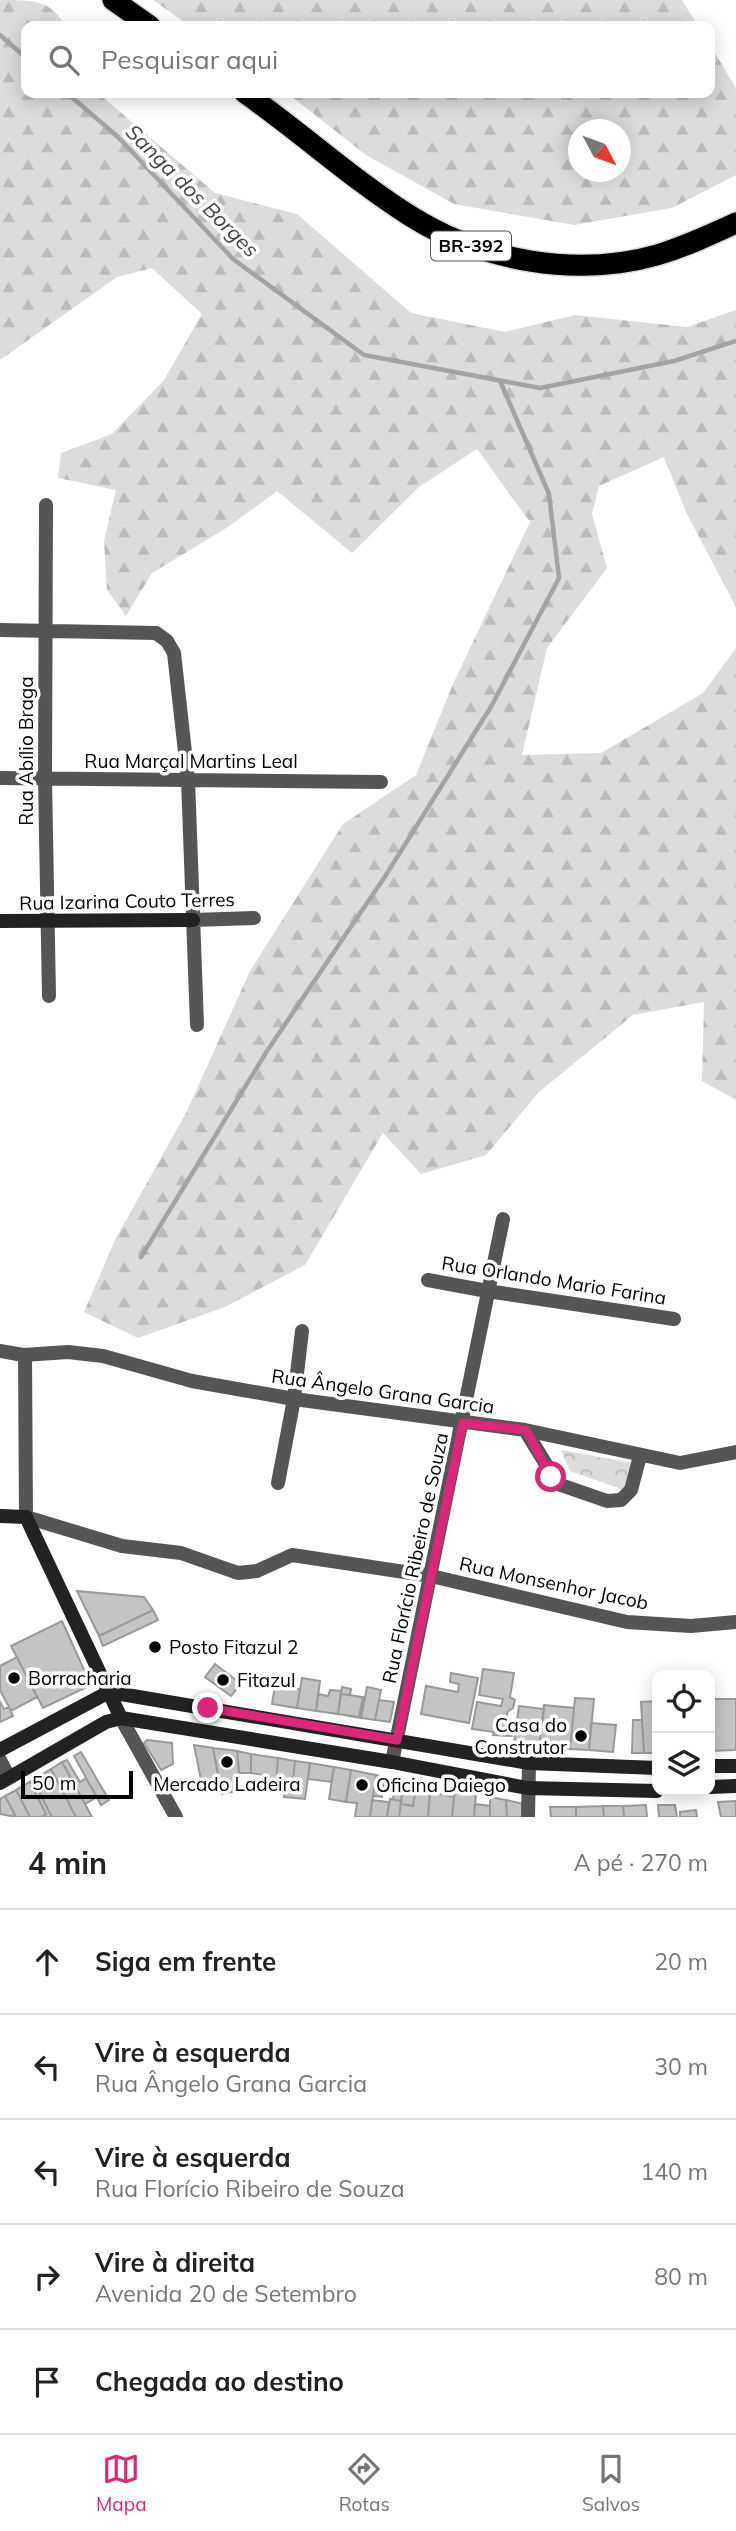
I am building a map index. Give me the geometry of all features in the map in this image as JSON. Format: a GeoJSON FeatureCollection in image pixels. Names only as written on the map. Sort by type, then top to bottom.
{"type":"FeatureCollection","features":[{"type":"Feature","properties":{"kind":"highway"},"geometry":{"type":"LineString","coordinates":[[113,0],[143,21]]}},
{"type":"Feature","properties":{"kind":"highway","name":"BR-392"},"geometry":{"type":"LineString","coordinates":[[252,98],[349,173],[412,217],[453,239],[494,253],[561,263],[614,262],[656,255],[736,223]]}},
{"type":"Feature","properties":{"kind":"main road","name":"Rua Izarina Couto Terres"},"geometry":{"type":"LineString","coordinates":[[0,922],[193,920]]}},
{"type":"Feature","properties":{"kind":"main road","name":"Rua Monsenhor Jacob"},"geometry":{"type":"LineString","coordinates":[[0,1516],[26,1517]]}},
{"type":"Feature","properties":{"kind":"main road"},"geometry":{"type":"LineString","coordinates":[[26,1517],[121,1718]]}},
{"type":"Feature","properties":{"kind":"main road"},"geometry":{"type":"LineString","coordinates":[[0,1749],[109,1692],[529,1763],[652,1768]]}},
{"type":"Feature","properties":{"kind":"main road"},"geometry":{"type":"LineString","coordinates":[[206,1734],[208,1708]]}},
{"type":"Feature","properties":{"kind":"main road"},"geometry":{"type":"LineString","coordinates":[[5,1780],[106,1722],[121,1718],[206,1734],[392,1762],[527,1788],[652,1790]]}},
{"type":"Feature","properties":{"kind":"main road"},"geometry":{"type":"LineString","coordinates":[[715,1766],[736,1766]]}},
{"type":"Feature","properties":{"kind":"main road"},"geometry":{"type":"LineString","coordinates":[[715,1787],[736,1786]]}},
{"type":"Feature","properties":{"kind":"street","name":"Rua Abílio Braga"},"geometry":{"type":"LineString","coordinates":[[46,505],[45,779],[49,996]]}},
{"type":"Feature","properties":{"kind":"street"},"geometry":{"type":"LineString","coordinates":[[0,630],[156,633],[167,641],[174,653],[188,779],[197,1025]]}},
{"type":"Feature","properties":{"kind":"street","name":"Rua Marçal Martins Leal"},"geometry":{"type":"LineString","coordinates":[[0,778],[381,782]]}},
{"type":"Feature","properties":{"kind":"street","name":"Rua Izarina Couto Terres"},"geometry":{"type":"LineString","coordinates":[[193,920],[254,918]]}},
{"type":"Feature","properties":{"kind":"street","name":"Rua Florício Ribeiro de Souza"},"geometry":{"type":"LineString","coordinates":[[392,1762],[463,1423],[486,1291],[503,1219]]}},
{"type":"Feature","properties":{"kind":"street","name":"Rua Orlando Mario Farina"},"geometry":{"type":"LineString","coordinates":[[428,1280],[674,1319]]}},
{"type":"Feature","properties":{"kind":"street"},"geometry":{"type":"LineString","coordinates":[[278,1483],[294,1399],[302,1331]]}},
{"type":"Feature","properties":{"kind":"street","name":"Rua Ângelo Grana Garcia"},"geometry":{"type":"LineString","coordinates":[[0,1351],[24,1355],[68,1352],[103,1356],[169,1377],[294,1399],[526,1430],[680,1463],[736,1452]]}},
{"type":"Feature","properties":{"kind":"street"},"geometry":{"type":"LineString","coordinates":[[24,1355],[26,1517]]}},
{"type":"Feature","properties":{"kind":"street"},"geometry":{"type":"LineString","coordinates":[[526,1430],[558,1485],[607,1501],[621,1500],[631,1490],[640,1456]]}},
{"type":"Feature","properties":{"kind":"street","name":"Rua Monsenhor Jacob"},"geometry":{"type":"LineString","coordinates":[[26,1517],[122,1546],[181,1553],[238,1573],[257,1571],[292,1555],[431,1576],[626,1622],[691,1626],[736,1622]]}},
{"type":"Feature","properties":{"kind":"street"},"geometry":{"type":"LineString","coordinates":[[121,1718],[176,1817]]}},
{"type":"Feature","properties":{"kind":"street"},"geometry":{"type":"LineString","coordinates":[[0,1760],[5,1780]]}},
{"type":"Feature","properties":{"kind":"street"},"geometry":{"type":"LineString","coordinates":[[528,1817],[529,1763]]}},
{"type":"Feature","properties":{"kind":"green space"},"geometry":{"type":"Polygon","coordinates":[[[0,0],[40,3],[54,11],[62,21],[21,21],[21,98],[104,98],[215,193],[297,214],[411,313],[505,332],[575,315],[687,327],[736,310],[736,607],[686,512],[664,457],[599,486],[592,514],[607,568],[547,648],[522,755],[601,753],[703,693],[736,648],[736,1100],[702,1081],[704,1002],[633,1015],[539,1092],[486,1155],[421,1174],[383,1133],[305,1265],[225,1307],[138,1338],[84,1312],[115,1240],[186,1113],[250,971],[343,824],[416,775],[453,684],[530,522],[477,449],[419,487],[352,553],[277,491],[228,527],[152,573],[126,616],[107,590],[104,541],[116,490],[58,478],[61,453],[112,434],[164,380],[202,314],[152,268],[117,277],[0,360],[0,0]]]}},
{"type":"Feature","properties":{"kind":"green space"},"geometry":{"type":"Polygon","coordinates":[[[153,0],[682,0],[695,21],[183,21],[153,0]]]}},
{"type":"Feature","properties":{"kind":"green space"},"geometry":{"type":"Polygon","coordinates":[[[715,53],[736,88],[736,175],[672,208],[574,225],[454,204],[366,155],[293,98],[715,98],[715,53]]]}},
{"type":"Feature","properties":{"kind":"green space"},"geometry":{"type":"Polygon","coordinates":[[[561,1450],[633,1463],[624,1490],[570,1471],[561,1450]]]}},
{"type":"Feature","properties":{"kind":"building"},"geometry":{"type":"Polygon","coordinates":[[[77,1591],[144,1597],[153,1610],[99,1636],[77,1591]]]}},
{"type":"Feature","properties":{"kind":"building"},"geometry":{"type":"Polygon","coordinates":[[[153,1610],[158,1620],[103,1646],[99,1636],[153,1610]]]}},
{"type":"Feature","properties":{"kind":"building"},"geometry":{"type":"Polygon","coordinates":[[[62,1621],[91,1685],[43,1708],[11,1646],[62,1621]]]}},
{"type":"Feature","properties":{"kind":"building","name":"Borracharia"},"geometry":{"type":"Polygon","coordinates":[[[17,1657],[37,1697],[11,1711],[0,1690],[0,1666],[17,1657]]]}},
{"type":"Feature","properties":{"kind":"building","name":"Fitazul"},"geometry":{"type":"Polygon","coordinates":[[[215,1664],[241,1684],[231,1696],[205,1677],[215,1664]]]}},
{"type":"Feature","properties":{"kind":"building"},"geometry":{"type":"Polygon","coordinates":[[[483,1669],[514,1673],[510,1697],[515,1700],[506,1718],[514,1724],[512,1736],[493,1735],[494,1732],[472,1729],[477,1702],[501,1706],[503,1699],[479,1695],[483,1669]]]}},
{"type":"Feature","properties":{"kind":"building"},"geometry":{"type":"Polygon","coordinates":[[[451,1673],[478,1678],[469,1723],[421,1714],[426,1686],[458,1692],[459,1684],[450,1682],[451,1673]]]}},
{"type":"Feature","properties":{"kind":"building"},"geometry":{"type":"Polygon","coordinates":[[[302,1678],[320,1681],[316,1711],[297,1708],[302,1678]]]}},
{"type":"Feature","properties":{"kind":"building"},"geometry":{"type":"Polygon","coordinates":[[[275,1685],[300,1689],[297,1708],[272,1704],[275,1685]]]}},
{"type":"Feature","properties":{"kind":"building"},"geometry":{"type":"Polygon","coordinates":[[[342,1687],[351,1689],[350,1695],[365,1698],[361,1718],[338,1714],[342,1687]]]}},
{"type":"Feature","properties":{"kind":"building"},"geometry":{"type":"Polygon","coordinates":[[[367,1687],[381,1690],[375,1720],[361,1718],[367,1687]]]}},
{"type":"Feature","properties":{"kind":"building"},"geometry":{"type":"Polygon","coordinates":[[[330,1690],[341,1691],[338,1714],[316,1711],[318,1694],[328,1696],[330,1690]]]}},
{"type":"Feature","properties":{"kind":"building"},"geometry":{"type":"Polygon","coordinates":[[[341,1694],[363,1697],[359,1717],[338,1714],[341,1694]]]}},
{"type":"Feature","properties":{"kind":"building","name":"Casa do Construtor"},"geometry":{"type":"Polygon","coordinates":[[[575,1698],[594,1699],[589,1750],[570,1749],[575,1698]]]}},
{"type":"Feature","properties":{"kind":"building"},"geometry":{"type":"Polygon","coordinates":[[[715,1699],[736,1699],[736,1750],[715,1751],[715,1699]]]}},
{"type":"Feature","properties":{"kind":"building"},"geometry":{"type":"Polygon","coordinates":[[[379,1700],[394,1702],[390,1722],[375,1720],[379,1700]]]}},
{"type":"Feature","properties":{"kind":"building"},"geometry":{"type":"Polygon","coordinates":[[[652,1701],[652,1753],[644,1753],[641,1702],[652,1701]]]}},
{"type":"Feature","properties":{"kind":"building"},"geometry":{"type":"Polygon","coordinates":[[[0,1702],[4,1709],[9,1707],[13,1716],[0,1722],[0,1702]]]}},
{"type":"Feature","properties":{"kind":"building"},"geometry":{"type":"Polygon","coordinates":[[[544,1705],[574,1708],[570,1749],[539,1747],[544,1705]]]}},
{"type":"Feature","properties":{"kind":"building"},"geometry":{"type":"Polygon","coordinates":[[[519,1706],[544,1709],[539,1747],[514,1743],[519,1706]]]}},
{"type":"Feature","properties":{"kind":"building"},"geometry":{"type":"Polygon","coordinates":[[[633,1720],[642,1720],[644,1753],[632,1753],[633,1720]]]}},
{"type":"Feature","properties":{"kind":"building"},"geometry":{"type":"Polygon","coordinates":[[[591,1723],[616,1725],[613,1752],[589,1750],[591,1723]]]}},
{"type":"Feature","properties":{"kind":"building"},"geometry":{"type":"Polygon","coordinates":[[[147,1740],[172,1743],[173,1764],[161,1770],[144,1743],[147,1740]]]}},
{"type":"Feature","properties":{"kind":"building"},"geometry":{"type":"Polygon","coordinates":[[[194,1745],[213,1748],[220,1787],[203,1790],[194,1745]]]}},
{"type":"Feature","properties":{"kind":"building","name":"Mercado Ladeira"},"geometry":{"type":"Polygon","coordinates":[[[213,1748],[237,1751],[241,1790],[222,1794],[213,1748]]]}},
{"type":"Feature","properties":{"kind":"building"},"geometry":{"type":"Polygon","coordinates":[[[237,1751],[251,1754],[251,1773],[239,1773],[237,1751]]]}},
{"type":"Feature","properties":{"kind":"building"},"geometry":{"type":"Polygon","coordinates":[[[81,1752],[109,1800],[101,1805],[74,1756],[81,1752]]]}},
{"type":"Feature","properties":{"kind":"building"},"geometry":{"type":"Polygon","coordinates":[[[251,1754],[278,1758],[276,1783],[265,1782],[265,1775],[251,1773],[251,1754]]]}},
{"type":"Feature","properties":{"kind":"building"},"geometry":{"type":"Polygon","coordinates":[[[278,1758],[295,1761],[293,1780],[286,1779],[285,1784],[276,1783],[278,1758]]]}},
{"type":"Feature","properties":{"kind":"building"},"geometry":{"type":"Polygon","coordinates":[[[67,1760],[80,1782],[86,1778],[97,1797],[85,1804],[62,1762],[67,1760]]]}},
{"type":"Feature","properties":{"kind":"building"},"geometry":{"type":"Polygon","coordinates":[[[295,1761],[310,1763],[305,1799],[284,1797],[286,1779],[293,1780],[295,1761]]]}},
{"type":"Feature","properties":{"kind":"building"},"geometry":{"type":"Polygon","coordinates":[[[62,1762],[92,1817],[76,1817],[51,1769],[62,1762]]]}},
{"type":"Feature","properties":{"kind":"building"},"geometry":{"type":"Polygon","coordinates":[[[310,1763],[334,1767],[331,1782],[308,1779],[310,1763]]]}},
{"type":"Feature","properties":{"kind":"building"},"geometry":{"type":"Polygon","coordinates":[[[334,1767],[351,1770],[346,1802],[329,1799],[334,1767]]]}},
{"type":"Feature","properties":{"kind":"building"},"geometry":{"type":"Polygon","coordinates":[[[51,1769],[76,1817],[52,1817],[33,1780],[51,1769]]]}},
{"type":"Feature","properties":{"kind":"building","name":"Oficina Daiego"},"geometry":{"type":"Polygon","coordinates":[[[351,1770],[376,1775],[370,1817],[355,1817],[357,1803],[346,1802],[351,1770]]]}},
{"type":"Feature","properties":{"kind":"building"},"geometry":{"type":"Polygon","coordinates":[[[376,1775],[385,1777],[382,1797],[373,1796],[376,1775]]]}},
{"type":"Feature","properties":{"kind":"building"},"geometry":{"type":"Polygon","coordinates":[[[33,1780],[52,1817],[30,1817],[16,1790],[33,1780]]]}},
{"type":"Feature","properties":{"kind":"building"},"geometry":{"type":"Polygon","coordinates":[[[30,1782],[46,1814],[41,1817],[30,1817],[16,1790],[30,1782]]]}},
{"type":"Feature","properties":{"kind":"building"},"geometry":{"type":"Polygon","coordinates":[[[395,1783],[403,1785],[401,1801],[393,1800],[395,1783]]]}},
{"type":"Feature","properties":{"kind":"building"},"geometry":{"type":"Polygon","coordinates":[[[403,1785],[430,1792],[428,1817],[399,1817],[403,1785]]]}},
{"type":"Feature","properties":{"kind":"building"},"geometry":{"type":"Polygon","coordinates":[[[403,1785],[416,1788],[413,1806],[401,1804],[403,1785]]]}},
{"type":"Feature","properties":{"kind":"building"},"geometry":{"type":"Polygon","coordinates":[[[16,1790],[30,1817],[16,1817],[5,1796],[16,1790]]]}},
{"type":"Feature","properties":{"kind":"building"},"geometry":{"type":"Polygon","coordinates":[[[455,1790],[476,1794],[474,1817],[452,1817],[455,1790]]]}},
{"type":"Feature","properties":{"kind":"building"},"geometry":{"type":"Polygon","coordinates":[[[430,1792],[454,1797],[452,1817],[428,1817],[430,1792]]]}},
{"type":"Feature","properties":{"kind":"building"},"geometry":{"type":"Polygon","coordinates":[[[5,1796],[16,1817],[0,1814],[0,1799],[5,1796]]]}},
{"type":"Feature","properties":{"kind":"building"},"geometry":{"type":"Polygon","coordinates":[[[490,1797],[506,1800],[507,1817],[490,1817],[490,1797]]]}},
{"type":"Feature","properties":{"kind":"building"},"geometry":{"type":"Polygon","coordinates":[[[390,1799],[401,1801],[399,1817],[387,1817],[390,1799]]]}},
{"type":"Feature","properties":{"kind":"building"},"geometry":{"type":"Polygon","coordinates":[[[372,1800],[389,1802],[387,1817],[370,1817],[372,1800]]]}},
{"type":"Feature","properties":{"kind":"building"},"geometry":{"type":"Polygon","coordinates":[[[506,1800],[524,1804],[524,1817],[507,1817],[506,1800]]]}},
{"type":"Feature","properties":{"kind":"building"},"geometry":{"type":"Polygon","coordinates":[[[736,1801],[736,1817],[721,1817],[718,1802],[736,1801]]]}},
{"type":"Feature","properties":{"kind":"building"},"geometry":{"type":"Polygon","coordinates":[[[475,1804],[490,1806],[490,1817],[474,1817],[475,1804]]]}},
{"type":"Feature","properties":{"kind":"building"},"geometry":{"type":"Polygon","coordinates":[[[646,1805],[647,1817],[624,1817],[623,1806],[646,1805]]]}},
{"type":"Feature","properties":{"kind":"building"},"geometry":{"type":"Polygon","coordinates":[[[658,1805],[675,1805],[677,1817],[659,1817],[658,1805]]]}},
{"type":"Feature","properties":{"kind":"building"},"geometry":{"type":"Polygon","coordinates":[[[603,1806],[604,1817],[576,1817],[576,1807],[603,1806]]]}},
{"type":"Feature","properties":{"kind":"building"},"geometry":{"type":"Polygon","coordinates":[[[603,1806],[623,1806],[624,1817],[604,1817],[603,1806]]]}},
{"type":"Feature","properties":{"kind":"building"},"geometry":{"type":"Polygon","coordinates":[[[550,1807],[576,1807],[576,1817],[551,1817],[550,1807]]]}},
{"type":"Feature","properties":{"kind":"building"},"geometry":{"type":"Polygon","coordinates":[[[696,1810],[697,1817],[680,1817],[680,1812],[696,1810]]]}},
{"type":"Feature","properties":{"kind":"waterway","name":"Sanga dos Borges"},"geometry":{"type":"LineString","coordinates":[[0,35],[21,54]]}},
{"type":"Feature","properties":{"kind":"waterway","name":"Sanga dos Borges"},"geometry":{"type":"LineString","coordinates":[[73,98],[118,137],[233,259],[364,355],[540,388],[674,361],[736,341]]}},
{"type":"Feature","properties":{"kind":"waterway"},"geometry":{"type":"LineString","coordinates":[[141,1257],[267,1051],[386,875],[492,705],[559,578],[549,494],[500,381]]}},
{"type":"Feature","properties":{"kind":"place","name":"Posto Fitazul 2"},"geometry":{"type":"Point","coordinates":[155,1647]}},
{"type":"Feature","properties":{"kind":"place","name":"Borracharia"},"geometry":{"type":"Point","coordinates":[14,1678]}},
{"type":"Feature","properties":{"kind":"place","name":"Fitazul"},"geometry":{"type":"Point","coordinates":[223,1680]}},
{"type":"Feature","properties":{"kind":"place","name":"Casa do Construtor"},"geometry":{"type":"Point","coordinates":[581,1736]}},
{"type":"Feature","properties":{"kind":"place","name":"Mercado Ladeira"},"geometry":{"type":"Point","coordinates":[227,1762]}},
{"type":"Feature","properties":{"kind":"place","name":"Oficina Daiego"},"geometry":{"type":"Point","coordinates":[362,1785]}},
{"type":"Feature","properties":{"kind":"route"},"geometry":{"type":"LineString","coordinates":[[208,1708],[397,1740],[463,1423],[526,1430],[551,1477]]}}]}
